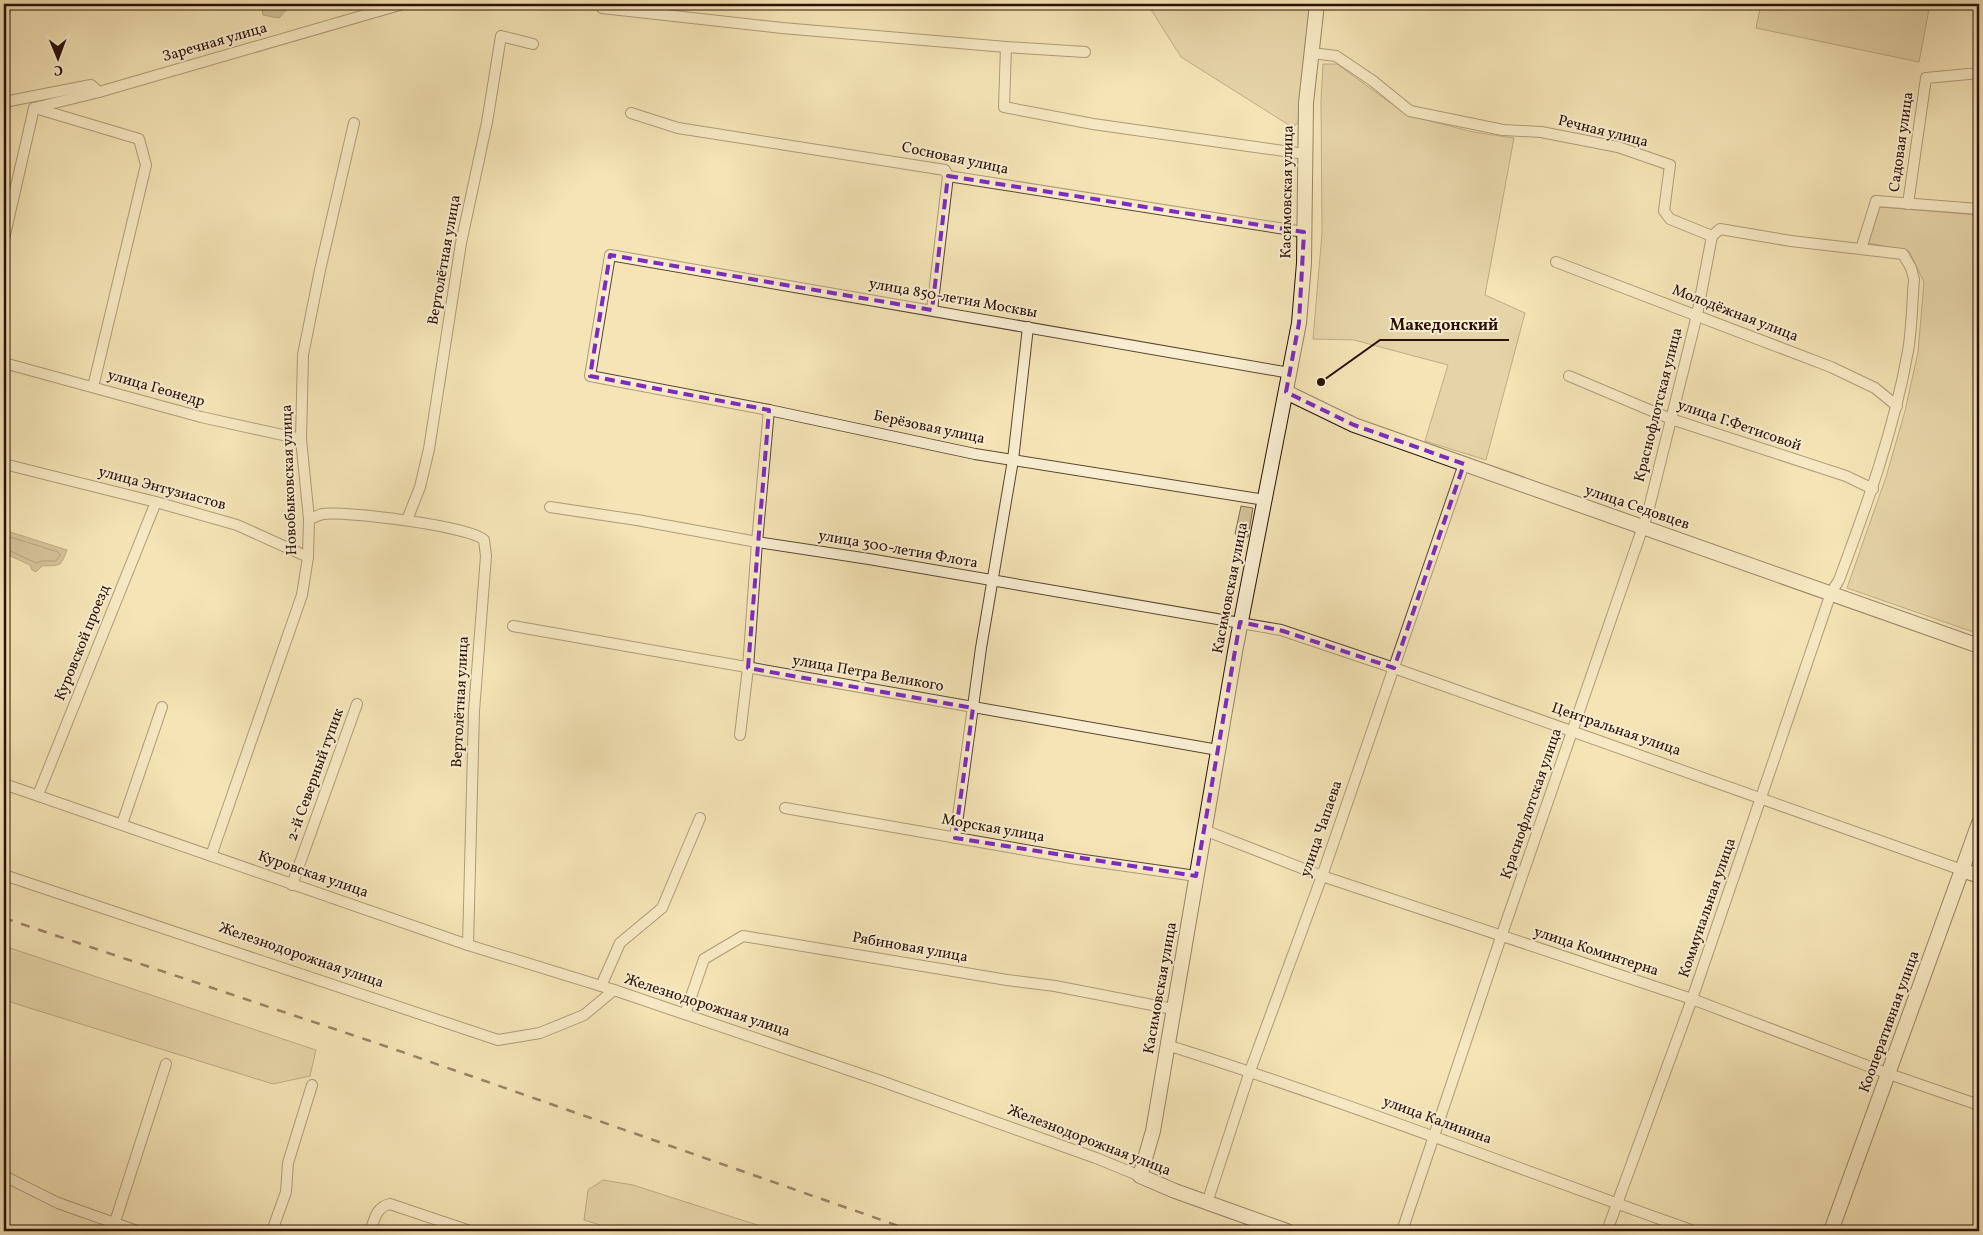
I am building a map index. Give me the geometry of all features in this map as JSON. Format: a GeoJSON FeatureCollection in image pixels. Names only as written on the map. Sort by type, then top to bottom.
{"type":"FeatureCollection","features":[{"type":"Feature","properties":{"kind":"main road","name":"Касимовская улица"},"geometry":{"type":"LineString","coordinates":[[1140,1176],[1153,1131],[1240,622],[1290,373],[1302,303],[1306,103],[1318,4]]}},
{"type":"Feature","properties":{"kind":"main road","name":"улица Седовцев"},"geometry":{"type":"LineString","coordinates":[[1286,392],[1354,425],[1979,646]]}},
{"type":"Feature","properties":{"kind":"main road","name":"Кооперативная улица"},"geometry":{"type":"LineString","coordinates":[[1831,1231],[1979,823]]}},
{"type":"Feature","properties":{"kind":"main road","name":"Центральная улица"},"geometry":{"type":"LineString","coordinates":[[1962,870],[1979,876]]}},
{"type":"Feature","properties":{"kind":"main road","name":"Железнодорожная улица"},"geometry":{"type":"LineString","coordinates":[[1140,1176],[1207,1203],[1287,1231]]}},
{"type":"Feature","properties":{"kind":"street","name":"Заречная улица"},"geometry":{"type":"LineString","coordinates":[[34,108],[99,92],[403,4]]}},
{"type":"Feature","properties":{"kind":"street"},"geometry":{"type":"LineString","coordinates":[[602,8],[782,28],[1085,52]]}},
{"type":"Feature","properties":{"kind":"street","name":"Вертолётная улица"},"geometry":{"type":"LineString","coordinates":[[407,520],[420,487],[429,449],[461,243],[486,122],[501,36],[532,44]]}},
{"type":"Feature","properties":{"kind":"street"},"geometry":{"type":"LineString","coordinates":[[1006,47],[1004,107],[1093,124],[1305,154]]}},
{"type":"Feature","properties":{"kind":"street","name":"Речная улица"},"geometry":{"type":"LineString","coordinates":[[1312,53],[1336,56],[1410,111],[1495,129],[1541,132],[1618,147],[1670,165],[1664,211],[1670,219],[1712,236]]}},
{"type":"Feature","properties":{"kind":"street","name":"Садовая улица"},"geometry":{"type":"LineString","coordinates":[[1908,204],[1926,78],[1979,73]]}},
{"type":"Feature","properties":{"kind":"street"},"geometry":{"type":"LineString","coordinates":[[4,102],[90,85],[99,92]]}},
{"type":"Feature","properties":{"kind":"street"},"geometry":{"type":"LineString","coordinates":[[4,239],[34,108],[139,139],[146,165],[93,386]]}},
{"type":"Feature","properties":{"kind":"street","name":"Сосновая улица"},"geometry":{"type":"LineString","coordinates":[[631,113],[678,128],[945,170],[948,176],[1304,232]]}},
{"type":"Feature","properties":{"kind":"street","name":"Новобыковская улица"},"geometry":{"type":"LineString","coordinates":[[211,856],[302,595],[308,556],[308,520],[302,439],[303,355],[320,270],[354,123]]}},
{"type":"Feature","properties":{"kind":"street"},"geometry":{"type":"LineString","coordinates":[[932,310],[948,176]]}},
{"type":"Feature","properties":{"kind":"street"},"geometry":{"type":"LineString","coordinates":[[1712,236],[1720,229],[1791,241],[1861,249],[1876,201],[1979,209]]}},
{"type":"Feature","properties":{"kind":"street","name":"Краснофлотская улица"},"geometry":{"type":"LineString","coordinates":[[1402,1231],[1501,937],[1648,512],[1697,315],[1712,236]]}},
{"type":"Feature","properties":{"kind":"street","name":"Коммунальная улица"},"geometry":{"type":"LineString","coordinates":[[1608,1231],[1762,799],[1831,593],[1839,580],[1873,489],[1897,406],[1908,349],[1914,279],[1903,254],[1861,249]]}},
{"type":"Feature","properties":{"kind":"street","name":"улица 850-летия Москвы"},"geometry":{"type":"LineString","coordinates":[[590,376],[610,254],[1290,373]]}},
{"type":"Feature","properties":{"kind":"street","name":"Молодёжная улица"},"geometry":{"type":"LineString","coordinates":[[1556,262],[1831,367],[1875,388],[1897,406]]}},
{"type":"Feature","properties":{"kind":"street"},"geometry":{"type":"LineString","coordinates":[[955,838],[992,582],[1013,460],[1028,327]]}},
{"type":"Feature","properties":{"kind":"street","name":"улица Геонедр"},"geometry":{"type":"LineString","coordinates":[[4,363],[201,417],[302,439]]}},
{"type":"Feature","properties":{"kind":"street","name":"Берёзовая улица"},"geometry":{"type":"LineString","coordinates":[[590,376],[769,410],[976,454],[1265,500]]}},
{"type":"Feature","properties":{"kind":"street","name":"улица Г.Фетисовой"},"geometry":{"type":"LineString","coordinates":[[1569,376],[1671,419],[1846,476],[1873,489]]}},
{"type":"Feature","properties":{"kind":"street"},"geometry":{"type":"LineString","coordinates":[[740,735],[748,668],[756,542],[769,410]]}},
{"type":"Feature","properties":{"kind":"street","name":"улица Энтузиастов"},"geometry":{"type":"LineString","coordinates":[[4,464],[156,502],[237,525],[308,556]]}},
{"type":"Feature","properties":{"kind":"street","name":"улица Чапаева"},"geometry":{"type":"LineString","coordinates":[[1207,1203],[1250,1071],[1322,876],[1464,464]]}},
{"type":"Feature","properties":{"kind":"street","name":"Куровской проезд"},"geometry":{"type":"LineString","coordinates":[[38,795],[156,502]]}},
{"type":"Feature","properties":{"kind":"street","name":"улица 300-летия Флота"},"geometry":{"type":"LineString","coordinates":[[550,507],[1240,622]]}},
{"type":"Feature","properties":{"kind":"street","name":"Вертолётная улица"},"geometry":{"type":"LineString","coordinates":[[308,520],[324,514],[407,520],[478,536],[484,540],[486,556],[474,711],[468,945]]}},
{"type":"Feature","properties":{"kind":"street","name":"Центральная улица"},"geometry":{"type":"LineString","coordinates":[[1240,622],[1283,631],[1394,668],[1962,870]]}},
{"type":"Feature","properties":{"kind":"street","name":"улица Петра Великого"},"geometry":{"type":"LineString","coordinates":[[513,626],[1218,750]]}},
{"type":"Feature","properties":{"kind":"street","name":"2-й Северный тупик"},"geometry":{"type":"LineString","coordinates":[[292,885],[357,704]]}},
{"type":"Feature","properties":{"kind":"street"},"geometry":{"type":"LineString","coordinates":[[122,824],[162,706]]}},
{"type":"Feature","properties":{"kind":"street","name":"Куровская улица"},"geometry":{"type":"LineString","coordinates":[[4,784],[468,945],[614,990]]}},
{"type":"Feature","properties":{"kind":"street","name":"Морская улица"},"geometry":{"type":"LineString","coordinates":[[785,808],[1077,859],[1196,876]]}},
{"type":"Feature","properties":{"kind":"street"},"geometry":{"type":"LineString","coordinates":[[601,986],[620,943],[662,908],[700,818]]}},
{"type":"Feature","properties":{"kind":"street","name":"улица Коминтерна"},"geometry":{"type":"LineString","coordinates":[[1204,830],[1322,876],[1692,999],[1889,1074],[1979,1105]]}},
{"type":"Feature","properties":{"kind":"street","name":"Железнодорожная улица"},"geometry":{"type":"LineString","coordinates":[[4,875],[498,1040],[540,1032],[584,1015],[614,990],[881,1081],[1096,1158],[1140,1176]]}},
{"type":"Feature","properties":{"kind":"street","name":"Рябиновая улица"},"geometry":{"type":"LineString","coordinates":[[685,1014],[704,959],[743,936],[1007,980],[1055,986],[1174,1009]]}},
{"type":"Feature","properties":{"kind":"street","name":"улица Калинина"},"geometry":{"type":"LineString","coordinates":[[1168,1045],[1250,1071],[1435,1136],[1694,1231]]}},
{"type":"Feature","properties":{"kind":"street"},"geometry":{"type":"LineString","coordinates":[[113,1228],[166,1064]]}},
{"type":"Feature","properties":{"kind":"street"},"geometry":{"type":"LineString","coordinates":[[272,1231],[286,1192],[288,1163],[312,1085]]}},
{"type":"Feature","properties":{"kind":"street"},"geometry":{"type":"LineString","coordinates":[[4,1176],[113,1228],[137,1231]]}},
{"type":"Feature","properties":{"kind":"street"},"geometry":{"type":"LineString","coordinates":[[370,1231],[378,1210],[390,1204],[470,1231]]}},
{"type":"Feature","properties":{"kind":"highlighted area"},"geometry":{"type":"Polygon","coordinates":[[[948,176],[1304,232],[1299,323],[1286,392],[1354,425],[1464,464],[1394,668],[1283,631],[1240,622],[1196,876],[955,838],[973,708],[748,668],[769,410],[590,376],[610,255],[932,310],[948,176]]]}},
{"type":"Feature","properties":{"kind":"shaded area"},"geometry":{"type":"Polygon","coordinates":[[[1150,4],[1311,4],[1298,123],[1292,127],[1181,57],[1150,8],[1150,4]]]}},
{"type":"Feature","properties":{"kind":"shaded area"},"geometry":{"type":"Polygon","coordinates":[[[1761,4],[1930,4],[1919,62],[1756,28],[1761,4]]]}},
{"type":"Feature","properties":{"kind":"shaded area"},"geometry":{"type":"Polygon","coordinates":[[[1323,64],[1337,64],[1407,115],[1473,132],[1514,138],[1485,295],[1525,313],[1486,460],[1425,441],[1448,365],[1354,340],[1313,339],[1322,233],[1321,101],[1323,64]]]}},
{"type":"Feature","properties":{"kind":"shaded area"},"geometry":{"type":"Polygon","coordinates":[[[1879,207],[1979,215],[1979,634],[1847,588],[1886,477],[1905,411],[1918,352],[1924,282],[1909,251],[1868,243],[1879,207]]]}},
{"type":"Feature","properties":{"kind":"shaded area"},"geometry":{"type":"Polygon","coordinates":[[[1241,506],[1253,508],[1248,537],[1235,534],[1241,506]]]}},
{"type":"Feature","properties":{"kind":"shaded area"},"geometry":{"type":"Polygon","coordinates":[[[4,946],[316,1050],[310,1076],[273,1084],[4,1000],[4,946]]]}},
{"type":"Feature","properties":{"kind":"shaded area"},"geometry":{"type":"Polygon","coordinates":[[[603,1180],[633,1185],[776,1231],[620,1231],[584,1220],[588,1190],[603,1180]]]}},
{"type":"Feature","properties":{"kind":"water"},"geometry":{"type":"Polygon","coordinates":[[[261,4],[317,4],[305,9],[290,6],[279,18],[263,15],[261,4]]]}},
{"type":"Feature","properties":{"kind":"water"},"geometry":{"type":"Polygon","coordinates":[[[1233,4],[1285,4],[1260,8],[1233,4]]]}},
{"type":"Feature","properties":{"kind":"water"},"geometry":{"type":"Polygon","coordinates":[[[4,530],[67,550],[63,560],[61,563],[53,566],[42,566],[36,572],[32,570],[30,565],[4,553],[4,530]]]}},
{"type":"Feature","properties":{"kind":"railway"},"geometry":{"type":"LineString","coordinates":[[4,918],[388,1047],[913,1231]]}},
{"type":"Feature","properties":{"kind":"place","name":"Македонский"},"geometry":{"type":"Point","coordinates":[1321,382]}}]}
